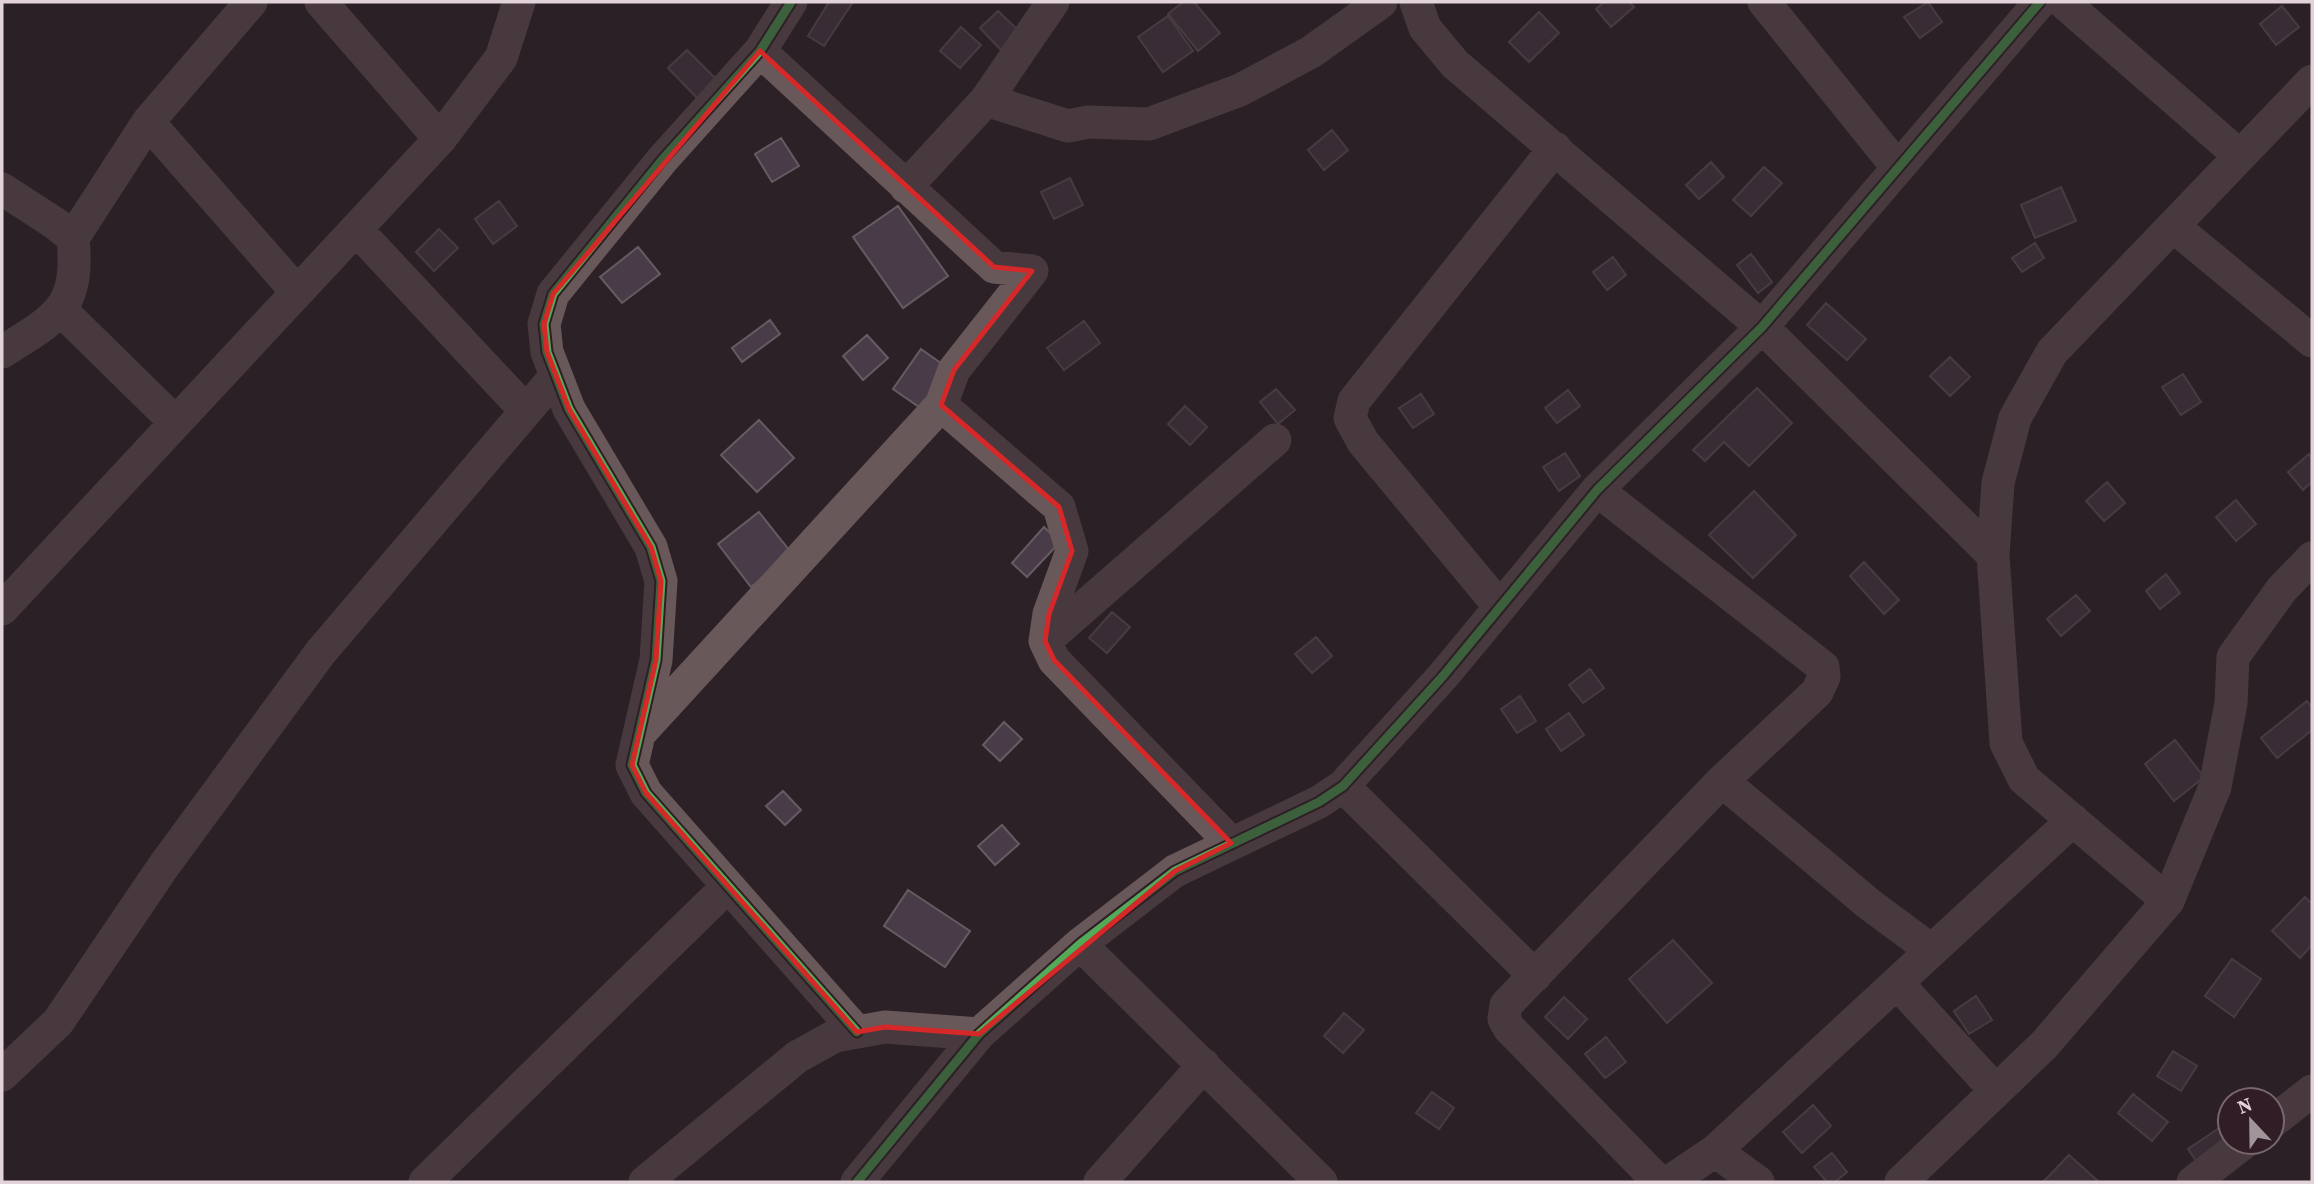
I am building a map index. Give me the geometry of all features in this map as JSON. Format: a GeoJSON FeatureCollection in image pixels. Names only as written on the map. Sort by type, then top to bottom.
{"type":"FeatureCollection","features":[{"type":"Feature","properties":{"kind":"street"},"geometry":{"type":"LineString","coordinates":[[2,352],[49,322],[61,310],[71,293],[75,258],[73,238],[148,122],[251,2]]}},
{"type":"Feature","properties":{"kind":"street"},"geometry":{"type":"LineString","coordinates":[[321,2],[440,139]]}},
{"type":"Feature","properties":{"kind":"street"},"geometry":{"type":"LineString","coordinates":[[2,609],[440,139],[501,58],[519,2]]}},
{"type":"Feature","properties":{"kind":"street"},"geometry":{"type":"LineString","coordinates":[[791,2],[760,51],[662,160],[553,294],[544,324],[555,377],[569,410],[651,547],[661,582],[656,660],[636,737],[632,765],[646,793],[857,1032]]}},
{"type":"Feature","properties":{"kind":"street"},"geometry":{"type":"LineString","coordinates":[[906,187],[986,100],[1053,2]]}},
{"type":"Feature","properties":{"kind":"street"},"geometry":{"type":"LineString","coordinates":[[986,100],[1068,126],[1088,122],[1149,124],[1240,90],[1311,52],[1381,2]]}},
{"type":"Feature","properties":{"kind":"street"},"geometry":{"type":"LineString","coordinates":[[1416,2],[1425,28],[1455,64],[1762,327],[1993,555]]}},
{"type":"Feature","properties":{"kind":"street"},"geometry":{"type":"LineString","coordinates":[[1764,2],[1898,169]]}},
{"type":"Feature","properties":{"kind":"street"},"geometry":{"type":"LineString","coordinates":[[857,1182],[979,1034],[1080,944],[1175,871],[1318,802],[1343,786],[1443,676],[1597,490],[1762,327],[2040,2]]}},
{"type":"Feature","properties":{"kind":"street"},"geometry":{"type":"LineString","coordinates":[[2063,2],[2240,156]]}},
{"type":"Feature","properties":{"kind":"street"},"geometry":{"type":"LineString","coordinates":[[636,737],[941,405],[954,370],[1032,271],[994,267],[760,51]]}},
{"type":"Feature","properties":{"kind":"street"},"geometry":{"type":"LineString","coordinates":[[2168,901],[2024,779],[2006,743],[1993,555],[1998,483],[2015,418],[2052,352],[2312,81]]}},
{"type":"Feature","properties":{"kind":"street"},"geometry":{"type":"LineString","coordinates":[[148,122],[297,292]]}},
{"type":"Feature","properties":{"kind":"street"},"geometry":{"type":"LineString","coordinates":[[1500,607],[1363,442],[1350,418],[1353,401],[1555,148]]}},
{"type":"Feature","properties":{"kind":"street"},"geometry":{"type":"LineString","coordinates":[[2,189],[73,238]]}},
{"type":"Feature","properties":{"kind":"street"},"geometry":{"type":"LineString","coordinates":[[2173,226],[2312,341]]}},
{"type":"Feature","properties":{"kind":"street"},"geometry":{"type":"LineString","coordinates":[[356,229],[526,411]]}},
{"type":"Feature","properties":{"kind":"street"},"geometry":{"type":"LineString","coordinates":[[61,310],[175,422]]}},
{"type":"Feature","properties":{"kind":"street"},"geometry":{"type":"LineString","coordinates":[[2,1075],[58,1022],[163,867],[320,653],[555,377]]}},
{"type":"Feature","properties":{"kind":"street"},"geometry":{"type":"LineString","coordinates":[[941,405],[1059,508],[1072,551],[1049,614],[1045,641],[1054,660],[1231,843]]}},
{"type":"Feature","properties":{"kind":"street"},"geometry":{"type":"LineString","coordinates":[[1045,641],[1275,440]]}},
{"type":"Feature","properties":{"kind":"street"},"geometry":{"type":"LineString","coordinates":[[1597,490],[1823,667],[1824,677],[1817,692],[1722,781],[1506,1005],[1504,1019],[1509,1028],[1659,1182]]}},
{"type":"Feature","properties":{"kind":"street"},"geometry":{"type":"LineString","coordinates":[[1901,1182],[2044,1045],[2168,901],[2215,787],[2231,703],[2233,657],[2282,589],[2312,558]]}},
{"type":"Feature","properties":{"kind":"street"},"geometry":{"type":"LineString","coordinates":[[1722,781],[1869,904],[1931,950]]}},
{"type":"Feature","properties":{"kind":"street"},"geometry":{"type":"LineString","coordinates":[[1343,786],[1535,976]]}},
{"type":"Feature","properties":{"kind":"street"},"geometry":{"type":"LineString","coordinates":[[1669,1182],[1715,1151],[2073,820]]}},
{"type":"Feature","properties":{"kind":"street"},"geometry":{"type":"LineString","coordinates":[[425,1182],[728,886]]}},
{"type":"Feature","properties":{"kind":"street"},"geometry":{"type":"LineString","coordinates":[[1080,944],[1321,1182]]}},
{"type":"Feature","properties":{"kind":"street"},"geometry":{"type":"LineString","coordinates":[[1897,983],[1996,1091]]}},
{"type":"Feature","properties":{"kind":"street"},"geometry":{"type":"LineString","coordinates":[[645,1182],[797,1057],[835,1036],[886,1027],[979,1034]]}},
{"type":"Feature","properties":{"kind":"street"},"geometry":{"type":"LineString","coordinates":[[1100,1182],[1204,1065]]}},
{"type":"Feature","properties":{"kind":"street"},"geometry":{"type":"LineString","coordinates":[[2286,1111],[2312,1091]]}},
{"type":"Feature","properties":{"kind":"street"},"geometry":{"type":"LineString","coordinates":[[1715,1151],[1758,1182]]}},
{"type":"Feature","properties":{"kind":"street"},"geometry":{"type":"LineString","coordinates":[[2193,1182],[2234,1162]]}},
{"type":"Feature","properties":{"kind":"highlighted area"},"geometry":{"type":"Polygon","coordinates":[[[760,51],[994,267],[1032,271],[954,370],[941,405],[1059,507],[1072,551],[1049,614],[1045,641],[1054,660],[1231,843],[1175,871],[979,1034],[885,1027],[857,1032],[646,793],[632,765],[656,660],[661,581],[651,547],[569,409],[547,352],[544,324],[553,294],[760,51]]]}},
{"type":"Feature","properties":{"kind":"building"},"geometry":{"type":"Polygon","coordinates":[[[829,2],[853,2],[824,46],[808,36],[829,2]]]}},
{"type":"Feature","properties":{"kind":"building"},"geometry":{"type":"Polygon","coordinates":[[[1183,2],[1194,2],[1220,33],[1198,51],[1168,14],[1183,2]]]}},
{"type":"Feature","properties":{"kind":"building"},"geometry":{"type":"Polygon","coordinates":[[[1604,2],[1629,2],[1634,7],[1611,27],[1596,9],[1604,2]]]}},
{"type":"Feature","properties":{"kind":"building"},"geometry":{"type":"Polygon","coordinates":[[[1928,2],[1942,22],[1920,38],[1904,17],[1928,2]]]}},
{"type":"Feature","properties":{"kind":"building"},"geometry":{"type":"Polygon","coordinates":[[[2282,6],[2299,27],[2276,45],[2260,24],[2282,6]]]}},
{"type":"Feature","properties":{"kind":"building"},"geometry":{"type":"Polygon","coordinates":[[[998,11],[1020,32],[1001,50],[980,28],[998,11]]]}},
{"type":"Feature","properties":{"kind":"building"},"geometry":{"type":"Polygon","coordinates":[[[1539,12],[1559,33],[1529,62],[1509,42],[1539,12]]]}},
{"type":"Feature","properties":{"kind":"building"},"geometry":{"type":"Polygon","coordinates":[[[1168,16],[1193,51],[1163,72],[1138,37],[1168,16]]]}},
{"type":"Feature","properties":{"kind":"building"},"geometry":{"type":"Polygon","coordinates":[[[961,27],[981,45],[960,68],[940,51],[961,27]]]}},
{"type":"Feature","properties":{"kind":"building"},"geometry":{"type":"Polygon","coordinates":[[[687,50],[720,83],[701,102],[668,68],[687,50]]]}},
{"type":"Feature","properties":{"kind":"building"},"geometry":{"type":"Polygon","coordinates":[[[1332,130],[1348,150],[1324,170],[1308,150],[1332,130]]]}},
{"type":"Feature","properties":{"kind":"building"},"geometry":{"type":"Polygon","coordinates":[[[781,138],[799,166],[772,182],[755,154],[781,138]]]}},
{"type":"Feature","properties":{"kind":"building"},"geometry":{"type":"Polygon","coordinates":[[[1711,162],[1724,177],[1699,199],[1686,185],[1711,162]]]}},
{"type":"Feature","properties":{"kind":"building"},"geometry":{"type":"Polygon","coordinates":[[[1764,167],[1782,183],[1751,216],[1733,200],[1764,167]]]}},
{"type":"Feature","properties":{"kind":"building"},"geometry":{"type":"Polygon","coordinates":[[[1070,178],[1083,205],[1054,219],[1041,192],[1070,178]]]}},
{"type":"Feature","properties":{"kind":"building"},"geometry":{"type":"Polygon","coordinates":[[[2061,187],[2076,221],[2035,238],[2021,205],[2061,187]]]}},
{"type":"Feature","properties":{"kind":"building"},"geometry":{"type":"Polygon","coordinates":[[[499,201],[517,226],[493,244],[475,219],[499,201]]]}},
{"type":"Feature","properties":{"kind":"building"},"geometry":{"type":"Polygon","coordinates":[[[898,206],[948,276],[903,308],[853,237],[898,206]]]}},
{"type":"Feature","properties":{"kind":"building"},"geometry":{"type":"Polygon","coordinates":[[[439,229],[458,248],[434,271],[416,252],[439,229]]]}},
{"type":"Feature","properties":{"kind":"building"},"geometry":{"type":"Polygon","coordinates":[[[2035,243],[2044,258],[2022,272],[2012,258],[2035,243]]]}},
{"type":"Feature","properties":{"kind":"building"},"geometry":{"type":"Polygon","coordinates":[[[638,247],[660,274],[622,303],[600,277],[638,247]]]}},
{"type":"Feature","properties":{"kind":"building"},"geometry":{"type":"Polygon","coordinates":[[[1751,254],[1772,282],[1758,293],[1737,265],[1751,254]]]}},
{"type":"Feature","properties":{"kind":"building"},"geometry":{"type":"Polygon","coordinates":[[[1613,257],[1626,275],[1607,290],[1593,272],[1613,257]]]}},
{"type":"Feature","properties":{"kind":"building"},"geometry":{"type":"Polygon","coordinates":[[[1826,303],[1866,339],[1847,360],[1807,325],[1826,303]]]}},
{"type":"Feature","properties":{"kind":"building"},"geometry":{"type":"Polygon","coordinates":[[[770,320],[780,334],[742,362],[732,348],[770,320]]]}},
{"type":"Feature","properties":{"kind":"building"},"geometry":{"type":"Polygon","coordinates":[[[1084,321],[1100,343],[1064,370],[1047,348],[1084,321]]]}},
{"type":"Feature","properties":{"kind":"building"},"geometry":{"type":"Polygon","coordinates":[[[867,335],[888,358],[863,380],[843,356],[867,335]]]}},
{"type":"Feature","properties":{"kind":"building"},"geometry":{"type":"Polygon","coordinates":[[[921,349],[949,369],[922,409],[893,389],[921,349]]]}},
{"type":"Feature","properties":{"kind":"building"},"geometry":{"type":"Polygon","coordinates":[[[1950,357],[1970,377],[1950,396],[1930,376],[1950,357]]]}},
{"type":"Feature","properties":{"kind":"building"},"geometry":{"type":"Polygon","coordinates":[[[2183,374],[2201,402],[2181,415],[2162,387],[2183,374]]]}},
{"type":"Feature","properties":{"kind":"building"},"geometry":{"type":"Polygon","coordinates":[[[1757,388],[1792,423],[1749,466],[1724,442],[1705,461],[1693,450],[1757,388]]]}},
{"type":"Feature","properties":{"kind":"building"},"geometry":{"type":"Polygon","coordinates":[[[1276,389],[1295,410],[1278,424],[1260,402],[1276,389]]]}},
{"type":"Feature","properties":{"kind":"building"},"geometry":{"type":"Polygon","coordinates":[[[1568,390],[1580,406],[1557,423],[1545,408],[1568,390]]]}},
{"type":"Feature","properties":{"kind":"building"},"geometry":{"type":"Polygon","coordinates":[[[1421,394],[1434,414],[1413,428],[1399,408],[1421,394]]]}},
{"type":"Feature","properties":{"kind":"building"},"geometry":{"type":"Polygon","coordinates":[[[1185,406],[1207,427],[1190,445],[1168,424],[1185,406]]]}},
{"type":"Feature","properties":{"kind":"building"},"geometry":{"type":"Polygon","coordinates":[[[759,420],[794,458],[757,492],[721,455],[759,420]]]}},
{"type":"Feature","properties":{"kind":"building"},"geometry":{"type":"Polygon","coordinates":[[[1565,453],[1580,476],[1559,491],[1543,467],[1565,453]]]}},
{"type":"Feature","properties":{"kind":"building"},"geometry":{"type":"Polygon","coordinates":[[[2309,454],[2312,459],[2312,482],[2303,490],[2288,472],[2309,454]]]}},
{"type":"Feature","properties":{"kind":"building"},"geometry":{"type":"Polygon","coordinates":[[[2107,482],[2125,503],[2104,521],[2086,501],[2107,482]]]}},
{"type":"Feature","properties":{"kind":"building"},"geometry":{"type":"Polygon","coordinates":[[[1754,491],[1796,535],[1753,578],[1709,535],[1754,491]]]}},
{"type":"Feature","properties":{"kind":"building"},"geometry":{"type":"Polygon","coordinates":[[[2236,500],[2256,524],[2236,541],[2216,517],[2236,500]]]}},
{"type":"Feature","properties":{"kind":"building"},"geometry":{"type":"Polygon","coordinates":[[[759,512],[793,555],[751,587],[718,544],[759,512]]]}},
{"type":"Feature","properties":{"kind":"building"},"geometry":{"type":"Polygon","coordinates":[[[1044,527],[1060,542],[1027,577],[1012,563],[1044,527]]]}},
{"type":"Feature","properties":{"kind":"building"},"geometry":{"type":"Polygon","coordinates":[[[1864,562],[1899,600],[1884,614],[1850,576],[1864,562]]]}},
{"type":"Feature","properties":{"kind":"building"},"geometry":{"type":"Polygon","coordinates":[[[2166,574],[2180,593],[2160,609],[2146,591],[2166,574]]]}},
{"type":"Feature","properties":{"kind":"building"},"geometry":{"type":"Polygon","coordinates":[[[2076,595],[2090,611],[2061,636],[2047,619],[2076,595]]]}},
{"type":"Feature","properties":{"kind":"building"},"geometry":{"type":"Polygon","coordinates":[[[1112,612],[1130,627],[1107,653],[1089,638],[1112,612]]]}},
{"type":"Feature","properties":{"kind":"building"},"geometry":{"type":"Polygon","coordinates":[[[1316,637],[1332,656],[1312,673],[1295,654],[1316,637]]]}},
{"type":"Feature","properties":{"kind":"building"},"geometry":{"type":"Polygon","coordinates":[[[1590,669],[1604,688],[1583,703],[1569,685],[1590,669]]]}},
{"type":"Feature","properties":{"kind":"building"},"geometry":{"type":"Polygon","coordinates":[[[1520,696],[1536,721],[1517,733],[1501,709],[1520,696]]]}},
{"type":"Feature","properties":{"kind":"building"},"geometry":{"type":"Polygon","coordinates":[[[2307,701],[2312,708],[2312,730],[2277,758],[2261,738],[2307,701]]]}},
{"type":"Feature","properties":{"kind":"building"},"geometry":{"type":"Polygon","coordinates":[[[1569,713],[1584,735],[1561,751],[1546,729],[1569,713]]]}},
{"type":"Feature","properties":{"kind":"building"},"geometry":{"type":"Polygon","coordinates":[[[1004,722],[1022,739],[1000,761],[983,745],[1004,722]]]}},
{"type":"Feature","properties":{"kind":"building"},"geometry":{"type":"Polygon","coordinates":[[[2175,740],[2204,777],[2174,801],[2145,764],[2175,740]]]}},
{"type":"Feature","properties":{"kind":"building"},"geometry":{"type":"Polygon","coordinates":[[[783,791],[801,810],[785,825],[766,806],[783,791]]]}},
{"type":"Feature","properties":{"kind":"building"},"geometry":{"type":"Polygon","coordinates":[[[1002,825],[1019,844],[995,865],[978,846],[1002,825]]]}},
{"type":"Feature","properties":{"kind":"building"},"geometry":{"type":"Polygon","coordinates":[[[908,890],[970,931],[945,967],[884,926],[908,890]]]}},
{"type":"Feature","properties":{"kind":"building"},"geometry":{"type":"Polygon","coordinates":[[[2305,897],[2312,904],[2312,945],[2300,958],[2272,931],[2305,897]]]}},
{"type":"Feature","properties":{"kind":"building"},"geometry":{"type":"Polygon","coordinates":[[[1673,940],[1712,983],[1667,1023],[1629,979],[1673,940]]]}},
{"type":"Feature","properties":{"kind":"building"},"geometry":{"type":"Polygon","coordinates":[[[2232,959],[2261,979],[2234,1017],[2205,996],[2232,959]]]}},
{"type":"Feature","properties":{"kind":"building"},"geometry":{"type":"Polygon","coordinates":[[[1976,996],[1992,1020],[1969,1034],[1954,1011],[1976,996]]]}},
{"type":"Feature","properties":{"kind":"building"},"geometry":{"type":"Polygon","coordinates":[[[1564,997],[1587,1019],[1568,1039],[1545,1017],[1564,997]]]}},
{"type":"Feature","properties":{"kind":"building"},"geometry":{"type":"Polygon","coordinates":[[[1344,1013],[1364,1030],[1343,1053],[1324,1036],[1344,1013]]]}},
{"type":"Feature","properties":{"kind":"building"},"geometry":{"type":"Polygon","coordinates":[[[1606,1037],[1626,1062],[1605,1078],[1585,1054],[1606,1037]]]}},
{"type":"Feature","properties":{"kind":"building"},"geometry":{"type":"Polygon","coordinates":[[[2173,1051],[2197,1066],[2181,1091],[2157,1076],[2173,1051]]]}},
{"type":"Feature","properties":{"kind":"building"},"geometry":{"type":"Polygon","coordinates":[[[1432,1092],[1454,1108],[1439,1129],[1416,1113],[1432,1092]]]}},
{"type":"Feature","properties":{"kind":"building"},"geometry":{"type":"Polygon","coordinates":[[[2133,1094],[2168,1122],[2152,1141],[2118,1113],[2133,1094]]]}},
{"type":"Feature","properties":{"kind":"building"},"geometry":{"type":"Polygon","coordinates":[[[1813,1105],[1831,1126],[1802,1153],[1783,1132],[1813,1105]]]}},
{"type":"Feature","properties":{"kind":"building"},"geometry":{"type":"Polygon","coordinates":[[[2216,1130],[2216,1152],[2199,1165],[2188,1149],[2216,1130]]]}},
{"type":"Feature","properties":{"kind":"building"},"geometry":{"type":"Polygon","coordinates":[[[1832,1153],[1847,1172],[1835,1182],[1827,1182],[1814,1167],[1832,1153]]]}},
{"type":"Feature","properties":{"kind":"building"},"geometry":{"type":"Polygon","coordinates":[[[2069,1155],[2099,1182],[2043,1182],[2069,1155]]]}},
{"type":"Feature","properties":{"kind":"cycle path"},"geometry":{"type":"LineString","coordinates":[[791,2],[760,51],[662,160],[553,294],[544,324],[547,352],[569,409],[651,547],[661,581],[656,660],[632,765],[646,793],[857,1032]]}},
{"type":"Feature","properties":{"kind":"cycle path"},"geometry":{"type":"LineString","coordinates":[[857,1182],[979,1034],[1080,944],[1175,871],[1319,802],[1343,786],[1443,676],[1597,490],[1762,327],[2040,2]]}}]}
